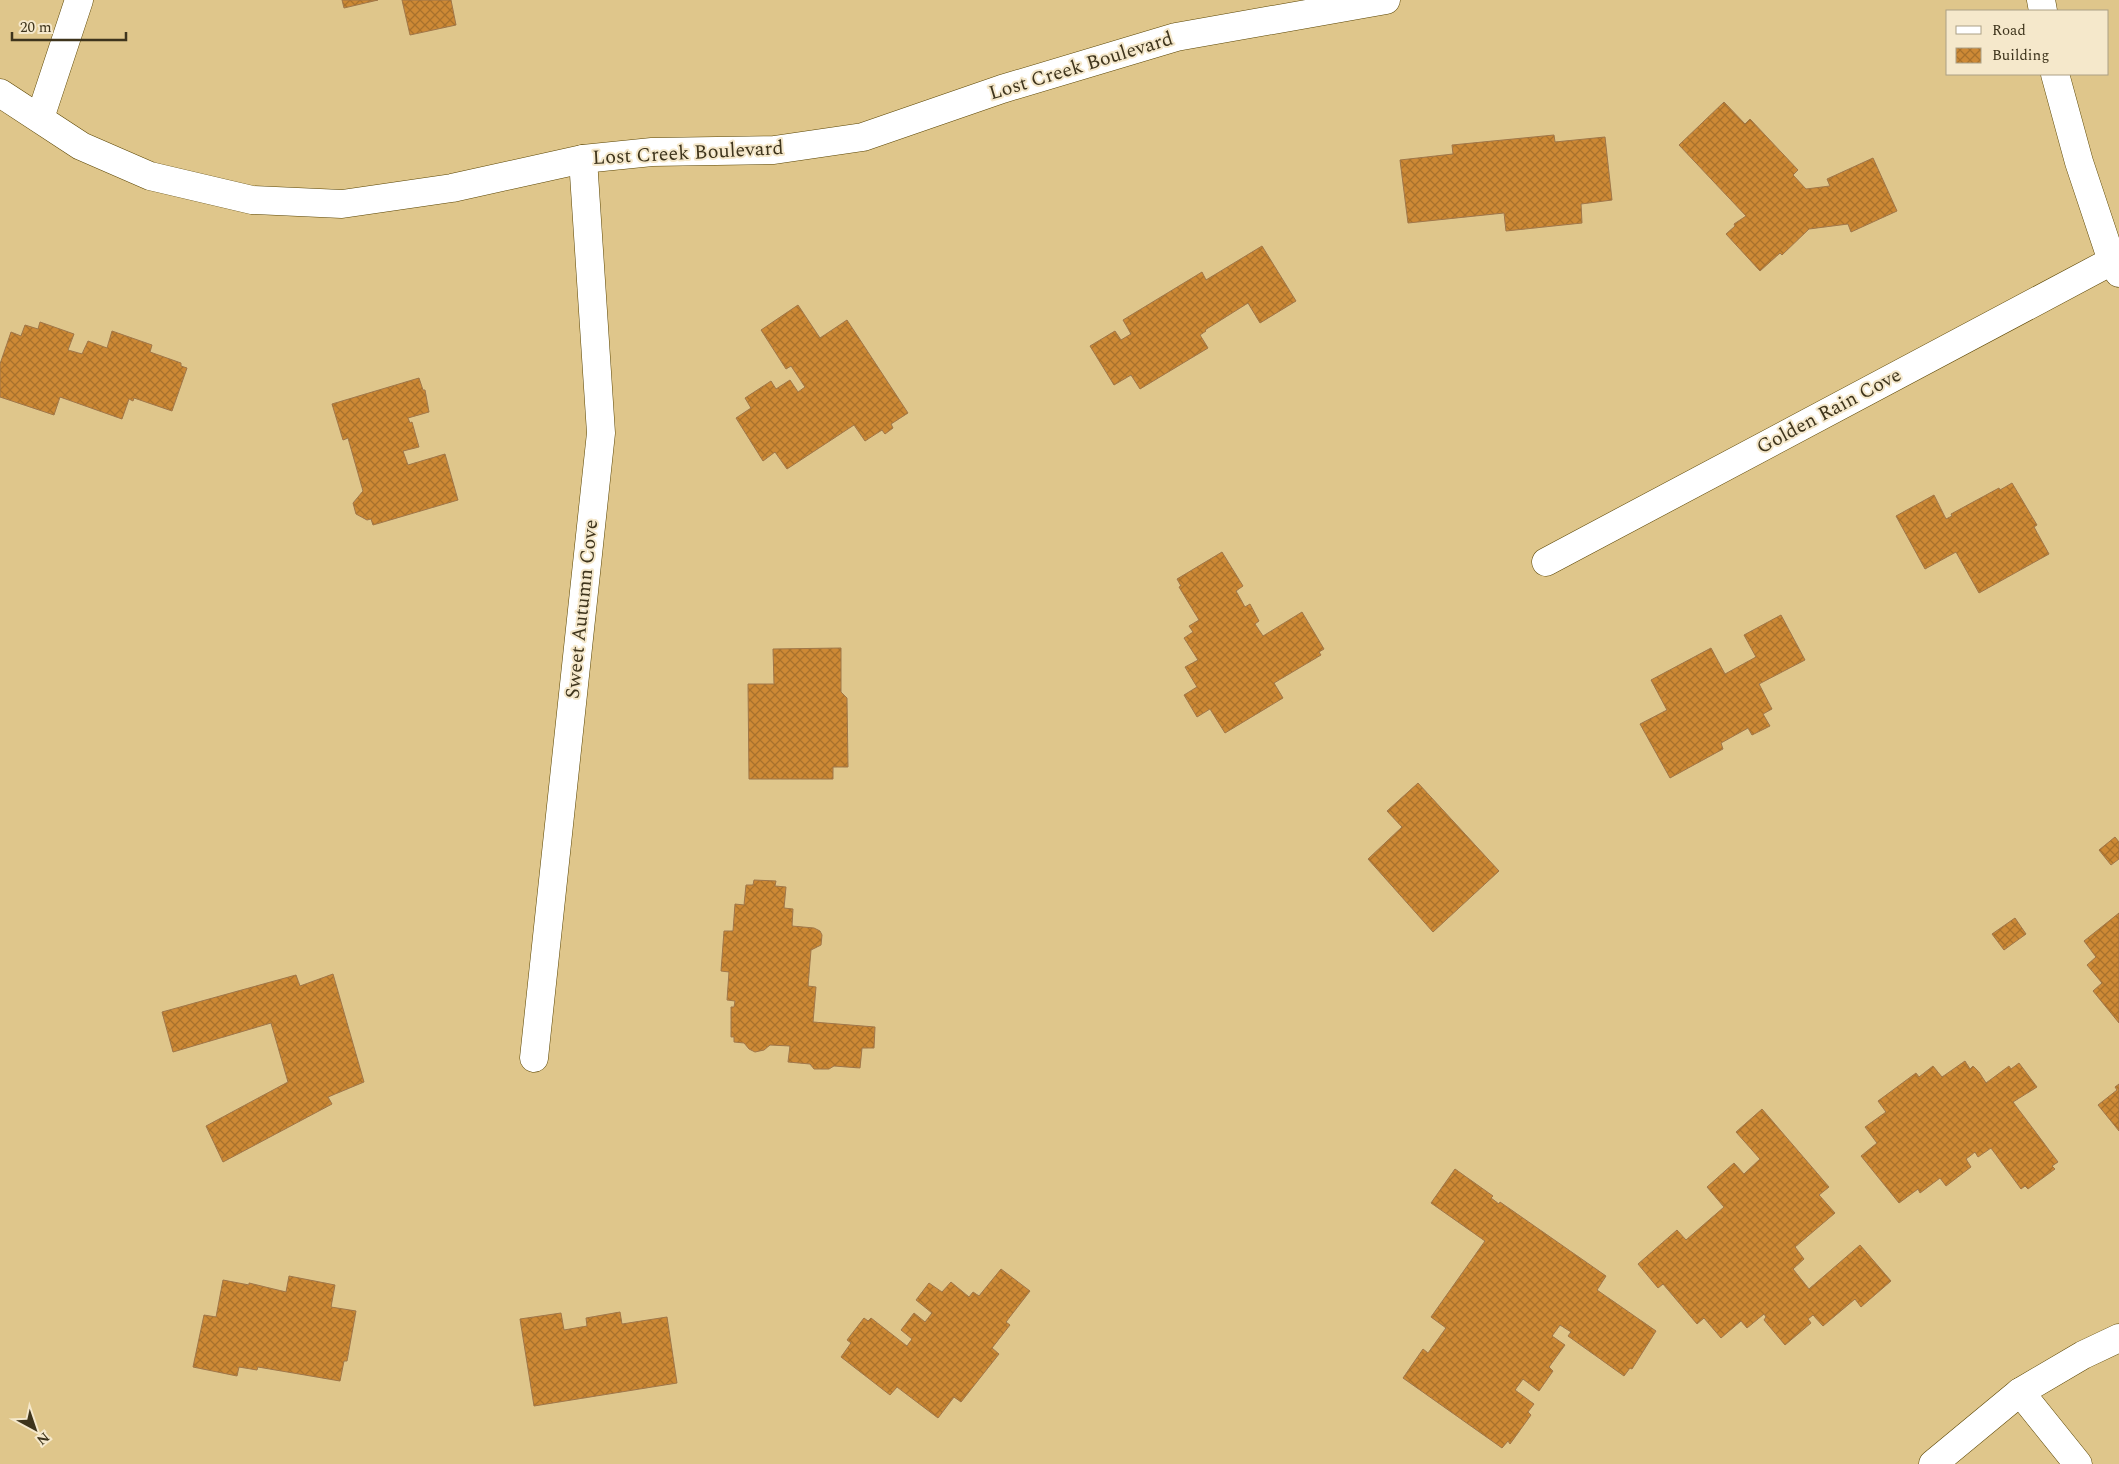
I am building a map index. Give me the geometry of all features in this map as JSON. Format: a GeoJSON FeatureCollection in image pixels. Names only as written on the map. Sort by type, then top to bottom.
{"type":"FeatureCollection","features":[{"type":"Feature","properties":{"kind":"street"},"geometry":{"type":"LineString","coordinates":[[40,118],[79,0]]}},
{"type":"Feature","properties":{"kind":"street","name":"Lost Creek Boulevard"},"geometry":{"type":"LineString","coordinates":[[0,93],[81,146],[150,176],[252,200],[342,204],[452,188],[583,159],[652,152],[774,150],[864,137],[1002,90],[1176,37],[1386,0]]}},
{"type":"Feature","properties":{"kind":"street"},"geometry":{"type":"LineString","coordinates":[[2055,75],[2079,162],[2115,267]]}},
{"type":"Feature","properties":{"kind":"street","name":"Sweet Autumn Cove"},"geometry":{"type":"LineString","coordinates":[[534,1058],[601,433],[583,159]]}},
{"type":"Feature","properties":{"kind":"street","name":"Golden Rain Cove"},"geometry":{"type":"LineString","coordinates":[[1546,562],[2115,267]]}},
{"type":"Feature","properties":{"kind":"street"},"geometry":{"type":"LineString","coordinates":[[1933,1464],[2020,1392],[2083,1355],[2119,1338]]}},
{"type":"Feature","properties":{"kind":"street"},"geometry":{"type":"LineString","coordinates":[[2020,1392],[2078,1464]]}},
{"type":"Feature","properties":{"kind":"building"},"geometry":{"type":"Polygon","coordinates":[[[342,0],[378,0],[344,8],[342,0]]]}},
{"type":"Feature","properties":{"kind":"building"},"geometry":{"type":"Polygon","coordinates":[[[402,0],[451,0],[456,25],[410,35],[402,0]]]}},
{"type":"Feature","properties":{"kind":"building"},"geometry":{"type":"Polygon","coordinates":[[[1724,102],[1745,124],[1750,119],[1798,170],[1793,175],[1806,189],[1830,186],[1827,179],[1873,158],[1897,211],[1851,232],[1848,224],[1809,229],[1782,255],[1780,253],[1760,271],[1726,234],[1735,226],[1734,224],[1746,216],[1679,145],[1724,102]]]}},
{"type":"Feature","properties":{"kind":"building"},"geometry":{"type":"Polygon","coordinates":[[[1554,135],[1555,142],[1605,137],[1612,200],[1581,204],[1582,223],[1506,231],[1504,213],[1408,223],[1400,160],[1453,154],[1452,145],[1554,135]]]}},
{"type":"Feature","properties":{"kind":"building"},"geometry":{"type":"Polygon","coordinates":[[[1262,246],[1296,301],[1260,323],[1248,303],[1200,335],[1208,348],[1140,389],[1131,375],[1114,385],[1090,346],[1115,331],[1121,340],[1131,334],[1123,320],[1202,272],[1206,280],[1262,246]]]}},
{"type":"Feature","properties":{"kind":"building"},"geometry":{"type":"Polygon","coordinates":[[[798,305],[820,338],[847,320],[908,413],[891,424],[893,428],[885,434],[882,430],[865,441],[854,425],[787,469],[775,452],[763,461],[736,418],[751,408],[745,398],[771,381],[776,389],[790,380],[798,392],[805,387],[791,366],[786,369],[761,330],[798,305]]]}},
{"type":"Feature","properties":{"kind":"building"},"geometry":{"type":"Polygon","coordinates":[[[40,322],[74,334],[68,350],[82,354],[88,341],[107,348],[112,331],[152,345],[150,352],[181,363],[181,366],[187,368],[172,411],[134,398],[133,401],[129,399],[122,419],[60,397],[54,415],[0,397],[0,364],[11,332],[21,336],[25,325],[38,329],[40,322]]]}},
{"type":"Feature","properties":{"kind":"building"},"geometry":{"type":"Polygon","coordinates":[[[419,378],[423,390],[425,390],[429,412],[408,418],[410,423],[412,422],[419,447],[403,451],[408,465],[445,454],[458,500],[373,525],[371,519],[367,520],[356,514],[353,503],[363,491],[348,438],[343,440],[332,404],[419,378]]]}},
{"type":"Feature","properties":{"kind":"building"},"geometry":{"type":"Polygon","coordinates":[[[2012,483],[2037,525],[2034,527],[2049,554],[1979,593],[1956,552],[1925,569],[1896,516],[1934,495],[1946,519],[1952,516],[1951,514],[2012,483]]]}},
{"type":"Feature","properties":{"kind":"building"},"geometry":{"type":"Polygon","coordinates":[[[1222,552],[1243,586],[1236,591],[1245,607],[1250,604],[1259,621],[1255,624],[1263,636],[1302,612],[1324,649],[1319,652],[1321,655],[1274,683],[1283,698],[1225,733],[1210,709],[1197,717],[1184,695],[1197,687],[1185,667],[1198,660],[1184,638],[1193,632],[1189,626],[1199,620],[1179,587],[1181,586],[1177,579],[1222,552]]]}},
{"type":"Feature","properties":{"kind":"building"},"geometry":{"type":"Polygon","coordinates":[[[1781,615],[1805,660],[1759,684],[1772,709],[1763,714],[1770,726],[1752,735],[1748,728],[1721,743],[1723,749],[1670,778],[1640,724],[1667,710],[1651,680],[1711,648],[1725,674],[1756,657],[1744,635],[1781,615]]]}},
{"type":"Feature","properties":{"kind":"building"},"geometry":{"type":"Polygon","coordinates":[[[841,648],[841,692],[847,698],[848,767],[833,767],[833,779],[749,779],[748,684],[774,684],[773,649],[841,648]]]}},
{"type":"Feature","properties":{"kind":"building"},"geometry":{"type":"Polygon","coordinates":[[[1418,783],[1499,871],[1433,932],[1368,859],[1402,827],[1387,811],[1418,783]]]}},
{"type":"Feature","properties":{"kind":"building"},"geometry":{"type":"Polygon","coordinates":[[[2115,837],[2119,842],[2119,859],[2111,865],[2099,850],[2115,837]]]}},
{"type":"Feature","properties":{"kind":"building"},"geometry":{"type":"Polygon","coordinates":[[[754,880],[776,881],[775,886],[786,887],[784,908],[793,909],[792,926],[814,928],[820,931],[822,935],[821,945],[811,950],[808,986],[816,987],[813,1022],[875,1027],[874,1048],[862,1048],[860,1068],[834,1066],[829,1069],[814,1069],[810,1064],[788,1062],[790,1046],[770,1045],[764,1050],[755,1052],[744,1043],[734,1042],[734,1037],[731,1037],[731,1007],[734,1007],[735,1001],[727,1000],[729,972],[721,971],[724,931],[733,931],[735,904],[744,905],[746,885],[753,885],[754,880]]]}},
{"type":"Feature","properties":{"kind":"building"},"geometry":{"type":"Polygon","coordinates":[[[2119,913],[2119,1023],[2093,991],[2102,983],[2087,965],[2096,957],[2084,941],[2119,913]]]}},
{"type":"Feature","properties":{"kind":"building"},"geometry":{"type":"Polygon","coordinates":[[[2015,918],[2026,934],[2004,950],[1992,934],[2015,918]]]}},
{"type":"Feature","properties":{"kind":"building"},"geometry":{"type":"Polygon","coordinates":[[[333,974],[364,1082],[328,1097],[332,1104],[223,1162],[206,1126],[288,1082],[271,1023],[173,1052],[162,1012],[296,975],[300,986],[333,974]]]}},
{"type":"Feature","properties":{"kind":"building"},"geometry":{"type":"Polygon","coordinates":[[[1965,1061],[1970,1069],[1973,1066],[1979,1072],[1986,1083],[2009,1066],[2011,1069],[2019,1063],[2037,1087],[2013,1102],[2058,1162],[2052,1166],[2055,1169],[2028,1189],[2025,1186],[2021,1189],[1991,1148],[1978,1157],[1975,1152],[1966,1159],[1971,1167],[1946,1186],[1940,1178],[1920,1193],[1918,1189],[1899,1203],[1861,1156],[1877,1143],[1865,1127],[1886,1112],[1878,1101],[1916,1073],[1919,1077],[1933,1066],[1942,1077],[1965,1061]]]}},
{"type":"Feature","properties":{"kind":"building"},"geometry":{"type":"Polygon","coordinates":[[[2119,1084],[2119,1131],[2098,1105],[2117,1090],[2115,1087],[2119,1084]]]}},
{"type":"Feature","properties":{"kind":"building"},"geometry":{"type":"Polygon","coordinates":[[[1762,1109],[1829,1187],[1819,1195],[1835,1213],[1795,1247],[1804,1259],[1793,1269],[1809,1289],[1860,1245],[1891,1281],[1861,1307],[1855,1299],[1823,1326],[1813,1315],[1808,1319],[1811,1323],[1785,1345],[1764,1320],[1766,1317],[1764,1314],[1747,1328],[1741,1321],[1721,1338],[1704,1318],[1697,1324],[1663,1284],[1658,1288],[1638,1264],[1677,1230],[1686,1240],[1724,1207],[1707,1187],[1734,1163],[1744,1174],[1760,1159],[1736,1132],[1762,1109]]]}},
{"type":"Feature","properties":{"kind":"building"},"geometry":{"type":"Polygon","coordinates":[[[1455,1169],[1493,1196],[1491,1198],[1499,1204],[1500,1202],[1606,1276],[1597,1290],[1656,1331],[1632,1369],[1630,1368],[1624,1376],[1568,1336],[1571,1332],[1560,1325],[1552,1336],[1565,1345],[1549,1367],[1553,1371],[1539,1391],[1523,1379],[1515,1390],[1534,1404],[1528,1412],[1531,1415],[1510,1444],[1508,1441],[1502,1448],[1403,1378],[1423,1349],[1428,1353],[1446,1328],[1431,1317],[1485,1241],[1431,1203],[1455,1169]]]}},
{"type":"Feature","properties":{"kind":"building"},"geometry":{"type":"Polygon","coordinates":[[[1001,1269],[1030,1291],[1006,1322],[1010,1325],[992,1348],[999,1354],[961,1402],[954,1397],[938,1418],[897,1387],[890,1395],[841,1357],[851,1343],[847,1340],[864,1318],[868,1321],[871,1318],[907,1346],[912,1339],[901,1330],[914,1313],[925,1322],[932,1313],[916,1300],[929,1283],[942,1292],[951,1282],[969,1297],[973,1292],[979,1296],[1001,1269]]]}},
{"type":"Feature","properties":{"kind":"building"},"geometry":{"type":"Polygon","coordinates":[[[289,1276],[335,1285],[331,1307],[356,1311],[347,1361],[344,1361],[340,1381],[258,1367],[257,1370],[239,1367],[237,1376],[193,1367],[204,1315],[216,1317],[223,1280],[249,1285],[249,1283],[286,1292],[289,1276]]]}},
{"type":"Feature","properties":{"kind":"building"},"geometry":{"type":"Polygon","coordinates":[[[620,1312],[622,1324],[667,1317],[677,1383],[534,1406],[520,1319],[561,1313],[564,1330],[587,1326],[586,1318],[620,1312]]]}}]}
